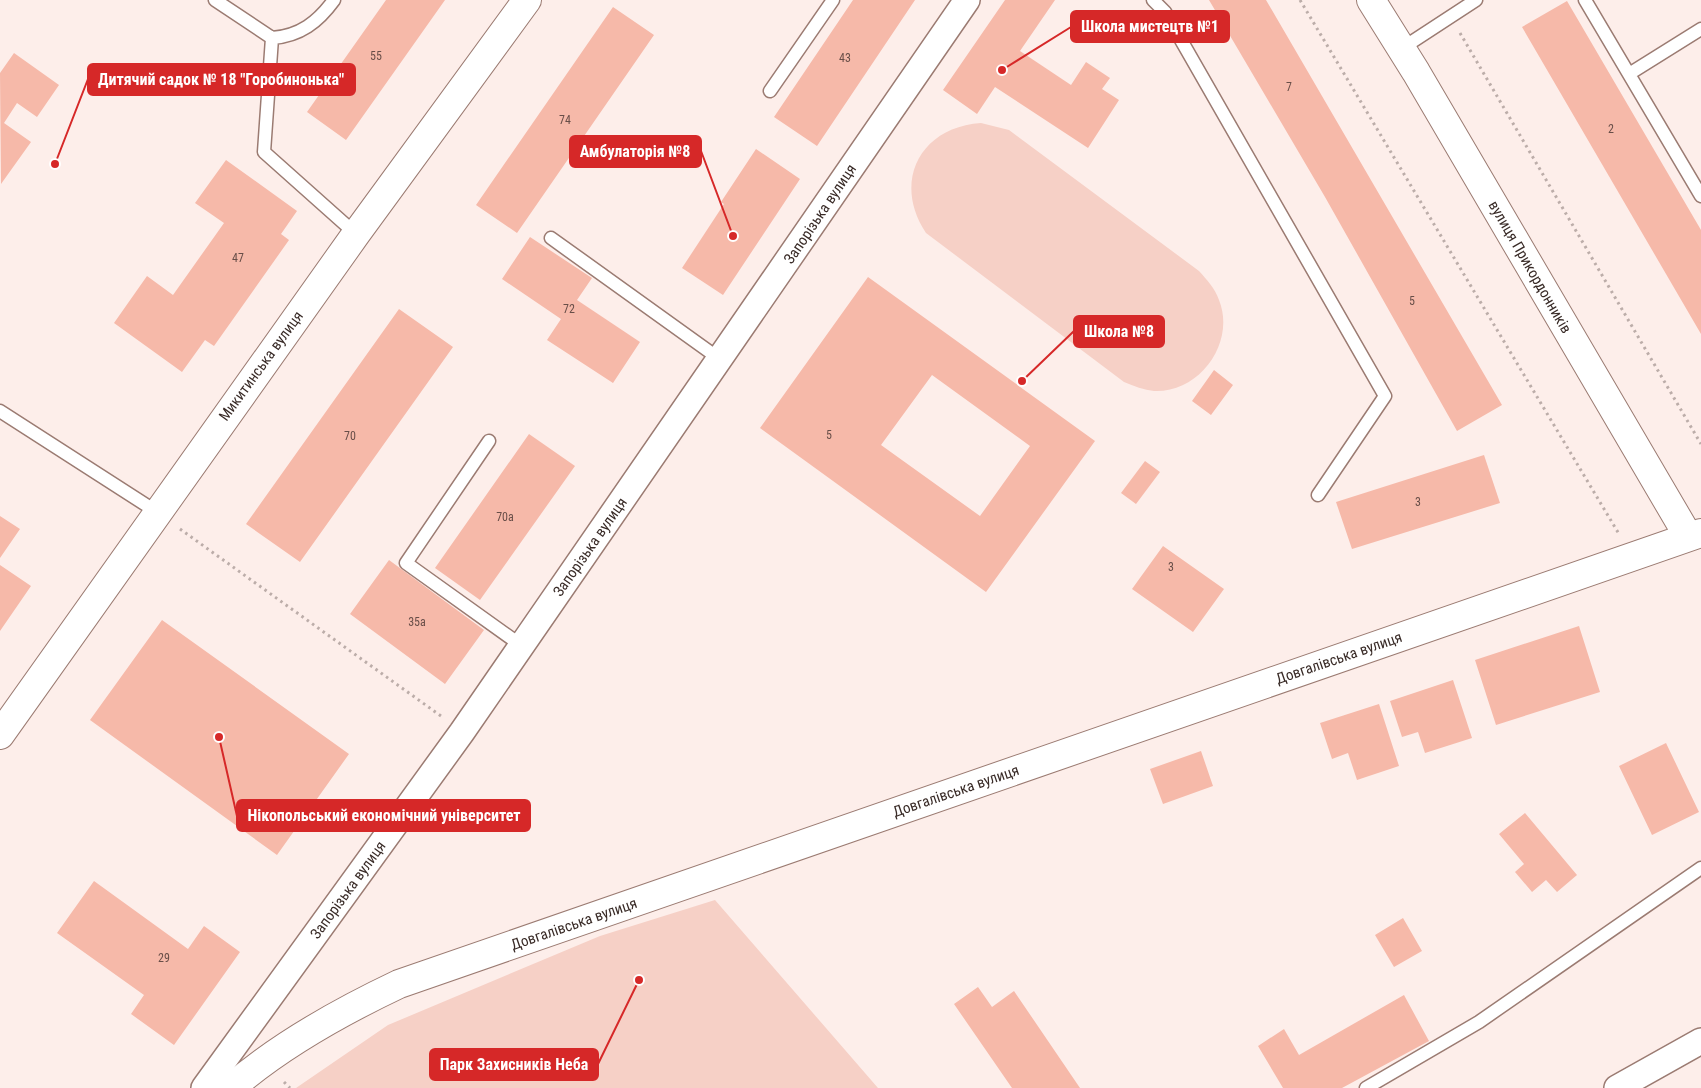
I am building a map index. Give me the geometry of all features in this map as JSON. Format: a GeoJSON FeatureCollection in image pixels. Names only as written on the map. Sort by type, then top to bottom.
{"type":"FeatureCollection","features":[{"type":"Feature","properties":{"kind":"main road","name":"Микитинська вулиця"},"geometry":{"type":"LineString","coordinates":[[0,735],[356,234],[527,0]]}},
{"type":"Feature","properties":{"kind":"main road","name":"вулиця Прикордонників"},"geometry":{"type":"LineString","coordinates":[[1371,0],[1694,534]]}},
{"type":"Feature","properties":{"kind":"main road","name":"Довгалівська вулиця"},"geometry":{"type":"LineString","coordinates":[[231,1088],[260,1062],[362,1001],[399,984],[1694,534]]}},
{"type":"Feature","properties":{"kind":"street","name":"Запорізька вулиця"},"geometry":{"type":"LineString","coordinates":[[204,1088],[462,732],[720,360],[963,1]]}},
{"type":"Feature","properties":{"kind":"street"},"geometry":{"type":"LineString","coordinates":[[1617,1088],[1701,1041]]}},
{"type":"Feature","properties":{"kind":"lane"},"geometry":{"type":"LineString","coordinates":[[215,0],[272,38],[290,37],[308,27],[334,0]]}},
{"type":"Feature","properties":{"kind":"lane"},"geometry":{"type":"LineString","coordinates":[[770,91],[833,0]]}},
{"type":"Feature","properties":{"kind":"lane"},"geometry":{"type":"LineString","coordinates":[[1153,0],[1165,12],[1385,396],[1318,495]]}},
{"type":"Feature","properties":{"kind":"lane"},"geometry":{"type":"LineString","coordinates":[[1401,49],[1476,0]]}},
{"type":"Feature","properties":{"kind":"lane"},"geometry":{"type":"LineString","coordinates":[[1585,0],[1701,196]]}},
{"type":"Feature","properties":{"kind":"lane"},"geometry":{"type":"LineString","coordinates":[[1628,74],[1701,29]]}},
{"type":"Feature","properties":{"kind":"lane"},"geometry":{"type":"LineString","coordinates":[[272,38],[264,152],[356,234]]}},
{"type":"Feature","properties":{"kind":"lane"},"geometry":{"type":"LineString","coordinates":[[551,238],[720,360]]}},
{"type":"Feature","properties":{"kind":"lane"},"geometry":{"type":"LineString","coordinates":[[0,411],[157,512]]}},
{"type":"Feature","properties":{"kind":"lane"},"geometry":{"type":"LineString","coordinates":[[489,441],[406,563],[522,646]]}},
{"type":"Feature","properties":{"kind":"lane"},"geometry":{"type":"LineString","coordinates":[[1366,1088],[1479,1022],[1701,868]]}},
{"type":"Feature","properties":{"kind":"path"},"geometry":{"type":"LineString","coordinates":[[1300,0],[1632,556]]}},
{"type":"Feature","properties":{"kind":"path"},"geometry":{"type":"LineString","coordinates":[[1451,16],[1701,444]]}},
{"type":"Feature","properties":{"kind":"path"},"geometry":{"type":"LineString","coordinates":[[157,512],[462,732]]}},
{"type":"Feature","properties":{"kind":"shaded area"},"geometry":{"type":"Polygon","coordinates":[[[981,123],[1009,130],[1199,271],[1213,288],[1219,300],[1223,316],[1218,348],[1210,362],[1199,374],[1186,384],[1171,389],[1154,391],[1124,382],[926,233],[916,214],[912,195],[912,177],[918,160],[928,146],[942,135],[960,127],[981,123]]]}},
{"type":"Feature","properties":{"kind":"shaded area"},"geometry":{"type":"Polygon","coordinates":[[[715,900],[878,1088],[296,1088],[388,1025],[600,936],[715,900]]]}},
{"type":"Feature","properties":{"kind":"building"},"geometry":{"type":"Polygon","coordinates":[[[386,0],[445,0],[346,140],[307,112],[386,0]]]}},
{"type":"Feature","properties":{"kind":"building"},"geometry":{"type":"Polygon","coordinates":[[[853,0],[915,0],[817,146],[774,117],[853,0]]]}},
{"type":"Feature","properties":{"kind":"building"},"geometry":{"type":"Polygon","coordinates":[[[1005,0],[1055,0],[1020,51],[1071,85],[1086,62],[1110,78],[1102,89],[1119,100],[1088,148],[995,87],[977,114],[943,90],[1005,0]]]}},
{"type":"Feature","properties":{"kind":"building"},"geometry":{"type":"Polygon","coordinates":[[[1209,0],[1266,0],[1502,405],[1457,431],[1325,197],[1209,0]]]}},
{"type":"Feature","properties":{"kind":"building"},"geometry":{"type":"Polygon","coordinates":[[[1567,1],[1701,230],[1701,334],[1522,27],[1567,1]]]}},
{"type":"Feature","properties":{"kind":"building"},"geometry":{"type":"Polygon","coordinates":[[[613,7],[654,35],[517,233],[476,205],[613,7]]]}},
{"type":"Feature","properties":{"kind":"building"},"geometry":{"type":"Polygon","coordinates":[[[14,53],[59,85],[37,117],[17,103],[4,123],[31,142],[1,184],[0,73],[14,53]]]}},
{"type":"Feature","properties":{"kind":"building"},"geometry":{"type":"Polygon","coordinates":[[[756,149],[800,179],[723,295],[682,268],[724,204],[721,202],[756,149]]]}},
{"type":"Feature","properties":{"kind":"building"},"geometry":{"type":"Polygon","coordinates":[[[226,160],[297,211],[281,234],[289,240],[214,346],[205,340],[182,372],[114,323],[147,276],[173,295],[224,223],[195,203],[226,160]]]}},
{"type":"Feature","properties":{"kind":"building"},"geometry":{"type":"Polygon","coordinates":[[[530,237],[592,278],[577,300],[640,342],[613,383],[547,340],[561,319],[502,279],[530,237]]]}},
{"type":"Feature","properties":{"kind":"building"},"geometry":{"type":"Polygon","coordinates":[[[868,277],[1095,441],[986,592],[760,428],[868,277]],[[932,375],[881,445],[980,516],[1030,446],[932,375]]]}},
{"type":"Feature","properties":{"kind":"building"},"geometry":{"type":"Polygon","coordinates":[[[399,309],[453,347],[300,562],[246,524],[399,309]]]}},
{"type":"Feature","properties":{"kind":"building"},"geometry":{"type":"Polygon","coordinates":[[[1214,370],[1233,385],[1211,415],[1192,401],[1214,370]]]}},
{"type":"Feature","properties":{"kind":"building"},"geometry":{"type":"Polygon","coordinates":[[[529,434],[575,466],[480,600],[435,568],[529,434]]]}},
{"type":"Feature","properties":{"kind":"building"},"geometry":{"type":"Polygon","coordinates":[[[1484,455],[1500,503],[1352,549],[1336,502],[1484,455]]]}},
{"type":"Feature","properties":{"kind":"building"},"geometry":{"type":"Polygon","coordinates":[[[1145,461],[1160,472],[1136,504],[1121,493],[1145,461]]]}},
{"type":"Feature","properties":{"kind":"building"},"geometry":{"type":"Polygon","coordinates":[[[0,516],[20,529],[0,558],[0,516]]]}},
{"type":"Feature","properties":{"kind":"building"},"geometry":{"type":"Polygon","coordinates":[[[1163,546],[1224,589],[1193,632],[1132,589],[1163,546]]]}},
{"type":"Feature","properties":{"kind":"building"},"geometry":{"type":"Polygon","coordinates":[[[389,560],[484,630],[445,684],[350,614],[389,560]]]}},
{"type":"Feature","properties":{"kind":"building"},"geometry":{"type":"Polygon","coordinates":[[[0,565],[31,586],[0,631],[0,565]]]}},
{"type":"Feature","properties":{"kind":"building"},"geometry":{"type":"Polygon","coordinates":[[[162,620],[349,754],[277,855],[90,720],[162,620]]]}},
{"type":"Feature","properties":{"kind":"building"},"geometry":{"type":"Polygon","coordinates":[[[1579,626],[1600,692],[1496,725],[1475,660],[1579,626]]]}},
{"type":"Feature","properties":{"kind":"building"},"geometry":{"type":"Polygon","coordinates":[[[1453,680],[1472,738],[1425,753],[1418,732],[1402,737],[1390,701],[1453,680]]]}},
{"type":"Feature","properties":{"kind":"building"},"geometry":{"type":"Polygon","coordinates":[[[1379,704],[1399,766],[1357,780],[1348,753],[1332,759],[1320,723],[1379,704]]]}},
{"type":"Feature","properties":{"kind":"building"},"geometry":{"type":"Polygon","coordinates":[[[1666,743],[1699,812],[1652,835],[1619,766],[1666,743]]]}},
{"type":"Feature","properties":{"kind":"building"},"geometry":{"type":"Polygon","coordinates":[[[1201,751],[1213,786],[1163,804],[1150,769],[1201,751]]]}},
{"type":"Feature","properties":{"kind":"building"},"geometry":{"type":"Polygon","coordinates":[[[1525,813],[1577,875],[1557,892],[1546,880],[1532,892],[1515,872],[1524,864],[1499,834],[1525,813]]]}},
{"type":"Feature","properties":{"kind":"building"},"geometry":{"type":"Polygon","coordinates":[[[94,881],[188,949],[204,926],[240,952],[174,1045],[131,1014],[144,995],[57,933],[94,881]]]}},
{"type":"Feature","properties":{"kind":"building"},"geometry":{"type":"Polygon","coordinates":[[[1403,918],[1422,951],[1394,967],[1375,935],[1403,918]]]}},
{"type":"Feature","properties":{"kind":"building"},"geometry":{"type":"Polygon","coordinates":[[[978,987],[992,1007],[1014,991],[1080,1088],[1012,1088],[954,1004],[978,987]]]}},
{"type":"Feature","properties":{"kind":"building"},"geometry":{"type":"Polygon","coordinates":[[[1404,995],[1429,1041],[1342,1088],[1283,1088],[1258,1046],[1284,1029],[1299,1055],[1404,995]]]}},
{"type":"Feature","properties":{"kind":"place","name":"Школа мистецтв №1"},"geometry":{"type":"Point","coordinates":[1002,70]}},
{"type":"Feature","properties":{"kind":"place","name":"Дитячий садок № 18 \"Горобинонька\""},"geometry":{"type":"Point","coordinates":[55,164]}},
{"type":"Feature","properties":{"kind":"place","name":"Амбулаторія №8"},"geometry":{"type":"Point","coordinates":[733,236]}},
{"type":"Feature","properties":{"kind":"place","name":"Школа №8"},"geometry":{"type":"Point","coordinates":[1022,381]}},
{"type":"Feature","properties":{"kind":"place","name":"Нікопольський економічний університет"},"geometry":{"type":"Point","coordinates":[219,737]}},
{"type":"Feature","properties":{"kind":"place","name":"Парк Захисників Неба"},"geometry":{"type":"Point","coordinates":[639,980]}}]}
